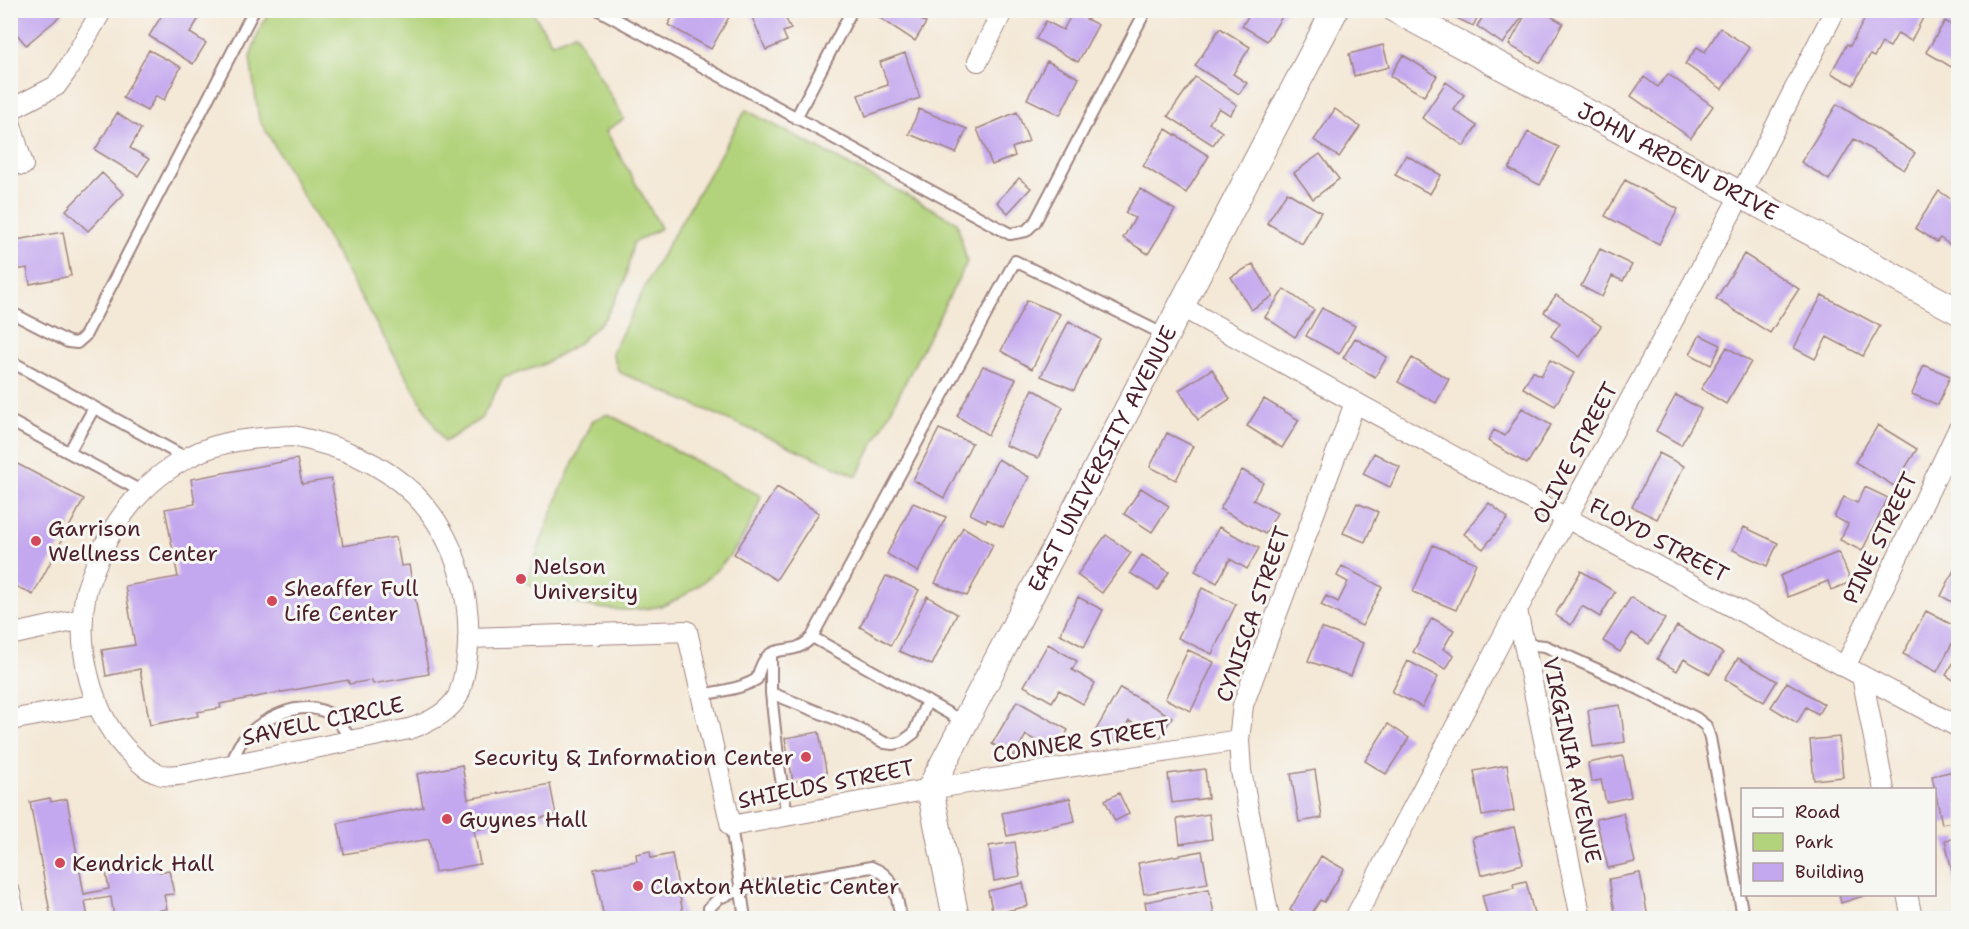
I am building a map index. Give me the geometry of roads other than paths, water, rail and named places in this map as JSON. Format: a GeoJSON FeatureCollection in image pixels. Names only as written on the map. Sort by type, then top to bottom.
{"type":"FeatureCollection","features":[{"type":"Feature","properties":{"kind":"street"},"geometry":{"type":"LineString","coordinates":[[10,110],[56,86],[102,10]]}},
{"type":"Feature","properties":{"kind":"street"},"geometry":{"type":"LineString","coordinates":[[978,61],[1003,10]]}},
{"type":"Feature","properties":{"kind":"street","name":"EAST UNIVERSITY AVENUE"},"geometry":{"type":"LineString","coordinates":[[930,789],[1335,10]]}},
{"type":"Feature","properties":{"kind":"street","name":"JOHN ARDEN DRIVE"},"geometry":{"type":"LineString","coordinates":[[1395,10],[1959,311]]}},
{"type":"Feature","properties":{"kind":"street","name":"OLIVE STREET"},"geometry":{"type":"LineString","coordinates":[[1355,918],[1517,610],[1741,194],[1836,10]]}},
{"type":"Feature","properties":{"kind":"street"},"geometry":{"type":"LineString","coordinates":[[10,122],[23,165]]}},
{"type":"Feature","properties":{"kind":"street","name":"FLOYD STREET"},"geometry":{"type":"LineString","coordinates":[[1180,306],[1355,403],[1959,727]]}},
{"type":"Feature","properties":{"kind":"street","name":"CYNISCA STREET"},"geometry":{"type":"LineString","coordinates":[[1269,918],[1241,771],[1239,740],[1243,705],[1355,403]]}},
{"type":"Feature","properties":{"kind":"street","name":"PINE STREET"},"geometry":{"type":"LineString","coordinates":[[1854,671],[1959,430]]}},
{"type":"Feature","properties":{"kind":"street","name":"SAVELL CIRCLE"},"geometry":{"type":"LineString","coordinates":[[293,436],[327,443],[362,457],[388,472],[416,496],[439,525],[456,559],[463,586],[468,623],[467,660],[461,686],[458,696],[445,711],[429,722],[409,729],[186,774],[160,775],[144,767],[118,742],[102,717],[85,657],[82,618],[86,590],[99,556],[115,525],[141,491],[162,473],[186,458],[225,443],[293,436]]}},
{"type":"Feature","properties":{"kind":"street","name":"VIRGINIA AVENUE"},"geometry":{"type":"LineString","coordinates":[[1517,610],[1581,918]]}},
{"type":"Feature","properties":{"kind":"street"},"geometry":{"type":"LineString","coordinates":[[10,635],[82,618]]}},
{"type":"Feature","properties":{"kind":"street"},"geometry":{"type":"LineString","coordinates":[[468,638],[687,631],[731,826]]}},
{"type":"Feature","properties":{"kind":"street"},"geometry":{"type":"LineString","coordinates":[[1854,671],[1884,788]]}},
{"type":"Feature","properties":{"kind":"street"},"geometry":{"type":"LineString","coordinates":[[10,720],[98,704]]}},
{"type":"Feature","properties":{"kind":"street","name":"CONNER STREET"},"geometry":{"type":"LineString","coordinates":[[930,789],[1239,740]]}},
{"type":"Feature","properties":{"kind":"street"},"geometry":{"type":"LineString","coordinates":[[930,789],[956,918]]}},
{"type":"Feature","properties":{"kind":"street","name":"SHIELDS STREET"},"geometry":{"type":"LineString","coordinates":[[731,826],[930,789]]}},
{"type":"Feature","properties":{"kind":"street"},"geometry":{"type":"LineString","coordinates":[[10,893],[15,918]]}},
{"type":"Feature","properties":{"kind":"street"},"geometry":{"type":"LineString","coordinates":[[1907,896],[1912,918]]}},
{"type":"Feature","properties":{"kind":"lane"},"geometry":{"type":"LineString","coordinates":[[10,312],[68,342],[77,343],[85,336],[254,10]]}},
{"type":"Feature","properties":{"kind":"lane"},"geometry":{"type":"LineString","coordinates":[[598,10],[1010,234],[1026,231],[1035,222],[1146,10]]}},
{"type":"Feature","properties":{"kind":"lane"},"geometry":{"type":"LineString","coordinates":[[796,118],[852,10]]}},
{"type":"Feature","properties":{"kind":"lane"},"geometry":{"type":"LineString","coordinates":[[701,695],[741,687],[753,682],[757,678],[763,661],[771,654],[781,650],[798,649],[812,637],[1015,261],[1165,335]]}},
{"type":"Feature","properties":{"kind":"lane"},"geometry":{"type":"LineString","coordinates":[[10,361],[186,458]]}},
{"type":"Feature","properties":{"kind":"lane"},"geometry":{"type":"LineString","coordinates":[[69,452],[94,408]]}},
{"type":"Feature","properties":{"kind":"lane"},"geometry":{"type":"LineString","coordinates":[[10,421],[141,491]]}},
{"type":"Feature","properties":{"kind":"lane"},"geometry":{"type":"LineString","coordinates":[[812,637],[964,722]]}},
{"type":"Feature","properties":{"kind":"lane"},"geometry":{"type":"LineString","coordinates":[[1524,644],[1545,646],[1565,655],[1635,687],[1696,718],[1706,726],[1743,916],[1729,918]]}},
{"type":"Feature","properties":{"kind":"lane"},"geometry":{"type":"LineString","coordinates":[[771,654],[771,693],[787,815]]}},
{"type":"Feature","properties":{"kind":"lane"},"geometry":{"type":"LineString","coordinates":[[771,693],[853,726],[885,743],[893,744],[902,742],[914,732],[927,701]]}},
{"type":"Feature","properties":{"kind":"lane"},"geometry":{"type":"LineString","coordinates":[[231,765],[239,745],[258,726],[282,713],[300,709],[315,709],[329,713],[338,721],[352,741]]}},
{"type":"Feature","properties":{"kind":"lane"},"geometry":{"type":"LineString","coordinates":[[731,826],[745,918]]}},
{"type":"Feature","properties":{"kind":"lane"},"geometry":{"type":"LineString","coordinates":[[711,918],[709,908],[719,898],[740,890],[871,867],[883,871],[892,882],[899,918]]}},
{"type":"Feature","properties":{"kind":"place","name":"Garrison Wellness Center"},"geometry":{"type":"Point","coordinates":[36,541]}},
{"type":"Feature","properties":{"kind":"place","name":"Nelson University"},"geometry":{"type":"Point","coordinates":[521,579]}},
{"type":"Feature","properties":{"kind":"place","name":"Sheaffer Full Life Center"},"geometry":{"type":"Point","coordinates":[272,601]}},
{"type":"Feature","properties":{"kind":"place","name":"Security & Information Center"},"geometry":{"type":"Point","coordinates":[806,757]}},
{"type":"Feature","properties":{"kind":"place","name":"Guynes Hall"},"geometry":{"type":"Point","coordinates":[447,819]}},
{"type":"Feature","properties":{"kind":"place","name":"Kendrick Hall"},"geometry":{"type":"Point","coordinates":[60,863]}},
{"type":"Feature","properties":{"kind":"place","name":"Claxton Athletic Center"},"geometry":{"type":"Point","coordinates":[638,886]}}]}
